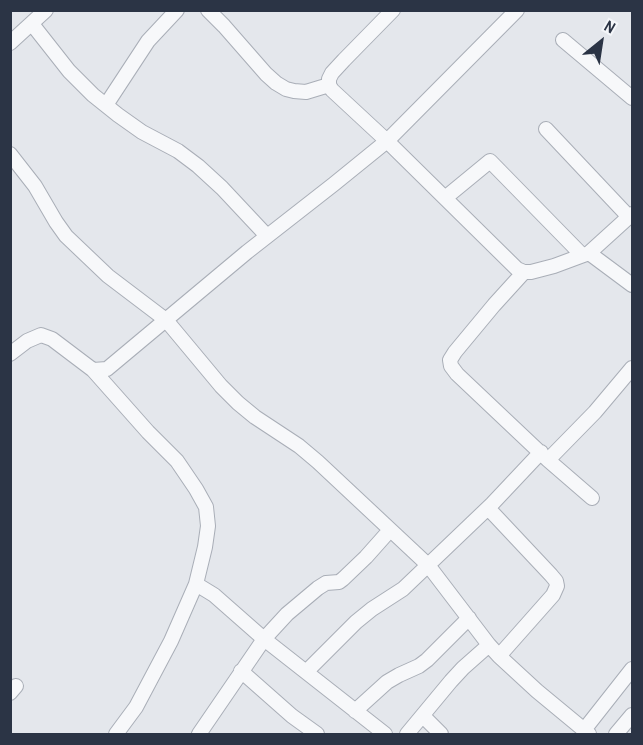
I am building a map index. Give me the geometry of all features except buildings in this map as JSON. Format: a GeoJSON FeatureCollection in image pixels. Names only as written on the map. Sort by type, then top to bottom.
{"type":"FeatureCollection","features":[{"type":"Feature","properties":{"kind":"street"},"geometry":{"type":"LineString","coordinates":[[10,43],[46,10]]}},
{"type":"Feature","properties":{"kind":"street"},"geometry":{"type":"LineString","coordinates":[[106,105],[148,40],[177,10]]}},
{"type":"Feature","properties":{"kind":"street"},"geometry":{"type":"LineString","coordinates":[[208,10],[276,83],[294,92],[306,92],[328,85]]}},
{"type":"Feature","properties":{"kind":"street"},"geometry":{"type":"LineString","coordinates":[[393,10],[332,73],[328,85],[506,258],[524,272],[545,268],[586,254],[631,215],[546,129]]}},
{"type":"Feature","properties":{"kind":"street"},"geometry":{"type":"LineString","coordinates":[[93,370],[107,369],[267,236],[387,141],[517,10]]}},
{"type":"Feature","properties":{"kind":"street"},"geometry":{"type":"LineString","coordinates":[[32,24],[69,71],[93,95],[142,132],[178,151],[198,166],[267,236]]}},
{"type":"Feature","properties":{"kind":"street"},"geometry":{"type":"LineString","coordinates":[[563,40],[633,98]]}},
{"type":"Feature","properties":{"kind":"street"},"geometry":{"type":"LineString","coordinates":[[445,198],[490,161],[586,254],[633,285]]}},
{"type":"Feature","properties":{"kind":"street"},"geometry":{"type":"LineString","coordinates":[[13,162],[35,186],[66,236],[108,276],[166,320],[238,403],[299,446],[428,564],[499,656],[587,732],[633,669]]}},
{"type":"Feature","properties":{"kind":"street"},"geometry":{"type":"LineString","coordinates":[[524,272],[455,352],[450,360],[451,366],[544,456],[592,498]]}},
{"type":"Feature","properties":{"kind":"street"},"geometry":{"type":"LineString","coordinates":[[10,354],[27,341],[41,335],[52,339],[93,370],[177,461],[206,507],[208,526],[196,584],[153,675],[136,707],[116,735]]}},
{"type":"Feature","properties":{"kind":"street"},"geometry":{"type":"LineString","coordinates":[[306,672],[356,622],[403,590],[488,508],[601,406],[633,368]]}},
{"type":"Feature","properties":{"kind":"street"},"geometry":{"type":"LineString","coordinates":[[488,508],[551,575],[557,586],[553,595],[499,656]]}},
{"type":"Feature","properties":{"kind":"street"},"geometry":{"type":"LineString","coordinates":[[199,735],[264,639],[287,614],[326,583],[339,582],[343,579],[390,530]]}},
{"type":"Feature","properties":{"kind":"street"},"geometry":{"type":"LineString","coordinates":[[196,584],[214,595],[264,639],[385,735]]}},
{"type":"Feature","properties":{"kind":"street"},"geometry":{"type":"LineString","coordinates":[[356,711],[387,682],[427,660],[469,618]]}},
{"type":"Feature","properties":{"kind":"street"},"geometry":{"type":"LineString","coordinates":[[407,735],[457,674],[489,645]]}},
{"type":"Feature","properties":{"kind":"street"},"geometry":{"type":"LineString","coordinates":[[241,671],[317,735]]}},
{"type":"Feature","properties":{"kind":"street"},"geometry":{"type":"LineString","coordinates":[[616,735],[633,715]]}},
{"type":"Feature","properties":{"kind":"street"},"geometry":{"type":"LineString","coordinates":[[423,716],[441,735]]}}]}
